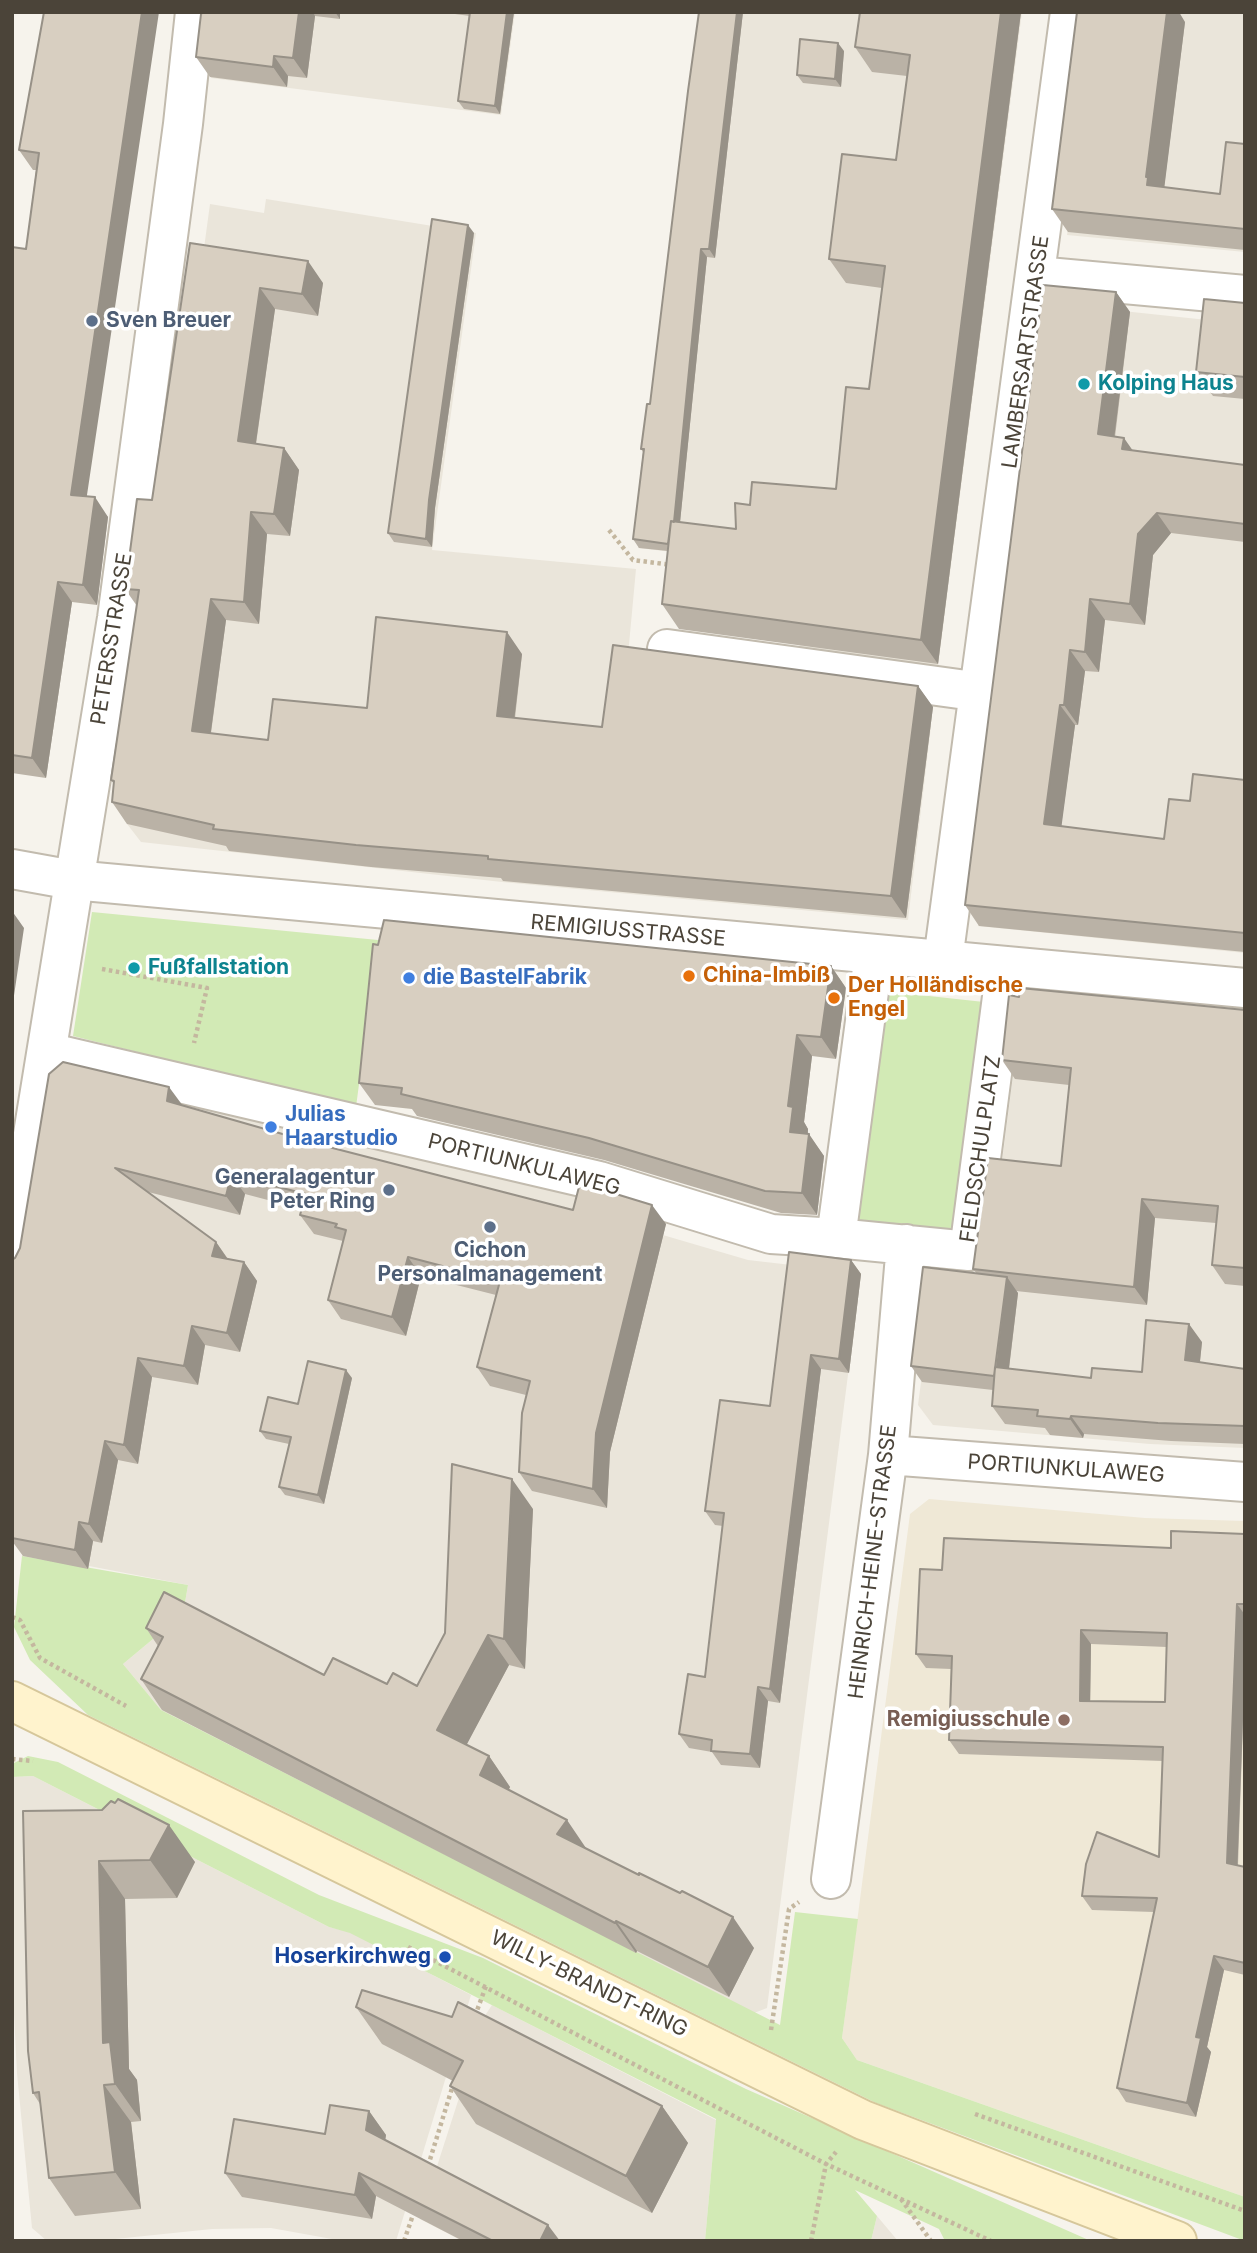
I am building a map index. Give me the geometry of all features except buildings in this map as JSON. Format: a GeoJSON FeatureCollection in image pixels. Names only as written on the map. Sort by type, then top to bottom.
{"type":"FeatureCollection","features":[{"type":"Feature","properties":{"kind":"main road","name":"WILLY-BRANDT-RING"},"geometry":{"type":"LineString","coordinates":[[12,1701],[863,2120],[1177,2241]]}},
{"type":"Feature","properties":{"kind":"street","name":"PETERSSTRASSE"},"geometry":{"type":"LineString","coordinates":[[12,1263],[118,604],[183,124],[195,12]]}},
{"type":"Feature","properties":{"kind":"street","name":"LAMBERSARTSTRASSE"},"geometry":{"type":"LineString","coordinates":[[943,960],[1037,276],[1070,12]]}},
{"type":"Feature","properties":{"kind":"street"},"geometry":{"type":"LineString","coordinates":[[1037,276],[1245,295]]}},
{"type":"Feature","properties":{"kind":"street"},"geometry":{"type":"LineString","coordinates":[[667,649],[981,692]]}},
{"type":"Feature","properties":{"kind":"street","name":"REMIGIUSSTRASSE"},"geometry":{"type":"LineString","coordinates":[[12,869],[73,880],[1245,988]]}},
{"type":"Feature","properties":{"kind":"street"},"geometry":{"type":"LineString","coordinates":[[835,1238],[874,954]]}},
{"type":"Feature","properties":{"kind":"street","name":"FELDSCHULPLATZ"},"geometry":{"type":"LineString","coordinates":[[835,1238],[969,1251],[1006,965]]}},
{"type":"Feature","properties":{"kind":"street","name":"PORTIUNKULAWEG"},"geometry":{"type":"LineString","coordinates":[[47,1052],[599,1181],[771,1234],[835,1238]]}},
{"type":"Feature","properties":{"kind":"street","name":"HEINRICH-HEINE-STRASSE"},"geometry":{"type":"LineString","coordinates":[[831,1879],[888,1455],[906,1244]]}},
{"type":"Feature","properties":{"kind":"street","name":"PORTIUNKULAWEG"},"geometry":{"type":"LineString","coordinates":[[888,1455],[1245,1482]]}},
{"type":"Feature","properties":{"kind":"path"},"geometry":{"type":"LineString","coordinates":[[609,530],[632,560],[676,566]]}},
{"type":"Feature","properties":{"kind":"path"},"geometry":{"type":"LineString","coordinates":[[61,962],[207,988],[184,1084]]}},
{"type":"Feature","properties":{"kind":"path"},"geometry":{"type":"LineString","coordinates":[[12,1759],[36,1762]]}},
{"type":"Feature","properties":{"kind":"path"},"geometry":{"type":"LineString","coordinates":[[771,2030],[789,1909],[831,1879]]}},
{"type":"Feature","properties":{"kind":"path"},"geometry":{"type":"LineString","coordinates":[[398,1942],[826,2164],[991,2241]]}},
{"type":"Feature","properties":{"kind":"path"},"geometry":{"type":"LineString","coordinates":[[475,2017],[486,1986]]}},
{"type":"Feature","properties":{"kind":"path"},"geometry":{"type":"LineString","coordinates":[[426,2171],[454,2081]]}},
{"type":"Feature","properties":{"kind":"path"},"geometry":{"type":"LineString","coordinates":[[969,2112],[1245,2211]]}},
{"type":"Feature","properties":{"kind":"path"},"geometry":{"type":"LineString","coordinates":[[811,2241],[826,2164]]}},
{"type":"Feature","properties":{"kind":"path"},"geometry":{"type":"LineString","coordinates":[[900,2198],[931,2241]]}},
{"type":"Feature","properties":{"kind":"path"},"geometry":{"type":"LineString","coordinates":[[404,2241],[414,2209]]}},
{"type":"Feature","properties":{"kind":"shaded area"},"geometry":{"type":"Polygon","coordinates":[[[220,12],[515,12],[501,115],[211,78],[220,12]]]}},
{"type":"Feature","properties":{"kind":"shaded area"},"geometry":{"type":"Polygon","coordinates":[[[705,12],[1022,12],[937,674],[797,660],[801,637],[690,554],[638,548],[705,12]]]}},
{"type":"Feature","properties":{"kind":"shaded area"},"geometry":{"type":"Polygon","coordinates":[[[1096,12],[1245,12],[1245,252],[1067,235],[1096,12]]]}},
{"type":"Feature","properties":{"kind":"shaded area"},"geometry":{"type":"Polygon","coordinates":[[[266,199],[476,233],[432,550],[636,569],[627,666],[884,721],[931,726],[908,920],[502,882],[141,842],[124,820],[210,204],[264,213],[266,199]]]}},
{"type":"Feature","properties":{"kind":"shaded area"},"geometry":{"type":"Polygon","coordinates":[[[1057,304],[1245,324],[1245,953],[978,926],[1057,304]]]}},
{"type":"Feature","properties":{"kind":"shaded area"},"geometry":{"type":"Polygon","coordinates":[[[1022,1005],[1245,1027],[1245,1448],[1150,1444],[933,1425],[918,1405],[934,1283],[986,1288],[1022,1005]]]}},
{"type":"Feature","properties":{"kind":"shaded area"},"geometry":{"type":"Polygon","coordinates":[[[163,1093],[593,1201],[639,1228],[748,1260],[861,1273],[767,2008],[754,2013],[161,1710],[123,1664],[183,1614],[188,1585],[22,1556],[26,1534],[163,1093]]]}},
{"type":"Feature","properties":{"kind":"shaded area","name":"Remigiusschule"},"geometry":{"type":"Polygon","coordinates":[[[929,1499],[1145,1518],[1245,1521],[1245,2197],[857,2060],[842,2038],[910,1514],[929,1499]]]}},
{"type":"Feature","properties":{"kind":"shaded area"},"geometry":{"type":"Polygon","coordinates":[[[33,1776],[329,1927],[350,1932],[471,1995],[396,2241],[343,2241],[271,2228],[212,2229],[96,2241],[47,2241],[32,2228],[17,2073],[12,1975],[12,1777],[33,1776]]]}},
{"type":"Feature","properties":{"kind":"shaded area"},"geometry":{"type":"Polygon","coordinates":[[[492,2005],[716,2120],[705,2241],[462,2241],[420,2219],[486,2014],[492,2005]]]}},
{"type":"Feature","properties":{"kind":"shaded area"},"geometry":{"type":"Polygon","coordinates":[[[877,2216],[898,2241],[871,2241],[877,2216]]]}},
{"type":"Feature","properties":{"kind":"green space"},"geometry":{"type":"Polygon","coordinates":[[[92,912],[378,940],[356,1107],[73,1036],[92,912]]]}},
{"type":"Feature","properties":{"kind":"green space"},"geometry":{"type":"Polygon","coordinates":[[[883,991],[984,1002],[953,1234],[851,1219],[883,991]]]}},
{"type":"Feature","properties":{"kind":"green space"},"geometry":{"type":"Polygon","coordinates":[[[22,1556],[188,1585],[183,1614],[123,1664],[161,1710],[780,2025],[795,1912],[858,1919],[842,2038],[857,2060],[1245,2197],[1245,2241],[876,2103],[88,1715],[30,1660],[14,1627],[22,1556]]]}},
{"type":"Feature","properties":{"kind":"green space"},"geometry":{"type":"Polygon","coordinates":[[[28,1756],[58,1762],[319,1895],[483,1958],[746,2089],[1091,2241],[945,2241],[939,2229],[855,2190],[877,2216],[871,2241],[705,2241],[716,2119],[33,1776],[12,1777],[12,1764],[28,1756]]]}},
{"type":"Feature","properties":{"kind":"place","name":"Sven Breuer"},"geometry":{"type":"Point","coordinates":[92,321]}},
{"type":"Feature","properties":{"kind":"place","name":"Kolping Haus"},"geometry":{"type":"Point","coordinates":[1084,384]}},
{"type":"Feature","properties":{"kind":"place","name":"Fußfallstation"},"geometry":{"type":"Point","coordinates":[134,968]}},
{"type":"Feature","properties":{"kind":"place","name":"China-Imbiß"},"geometry":{"type":"Point","coordinates":[689,976]}},
{"type":"Feature","properties":{"kind":"place","name":"die BastelFabrik"},"geometry":{"type":"Point","coordinates":[409,978]}},
{"type":"Feature","properties":{"kind":"place","name":"Der Holländische Engel"},"geometry":{"type":"Point","coordinates":[834,998]}},
{"type":"Feature","properties":{"kind":"place","name":"Julias Haarstudio"},"geometry":{"type":"Point","coordinates":[271,1127]}},
{"type":"Feature","properties":{"kind":"place","name":"Generalagentur Peter Ring"},"geometry":{"type":"Point","coordinates":[389,1190]}},
{"type":"Feature","properties":{"kind":"place","name":"Cichon Personalmanagement"},"geometry":{"type":"Point","coordinates":[490,1227]}},
{"type":"Feature","properties":{"kind":"place","name":"Remigiusschule"},"geometry":{"type":"Point","coordinates":[1064,1720]}},
{"type":"Feature","properties":{"kind":"place","name":"Hoserkirchweg"},"geometry":{"type":"Point","coordinates":[445,1957]}}]}
